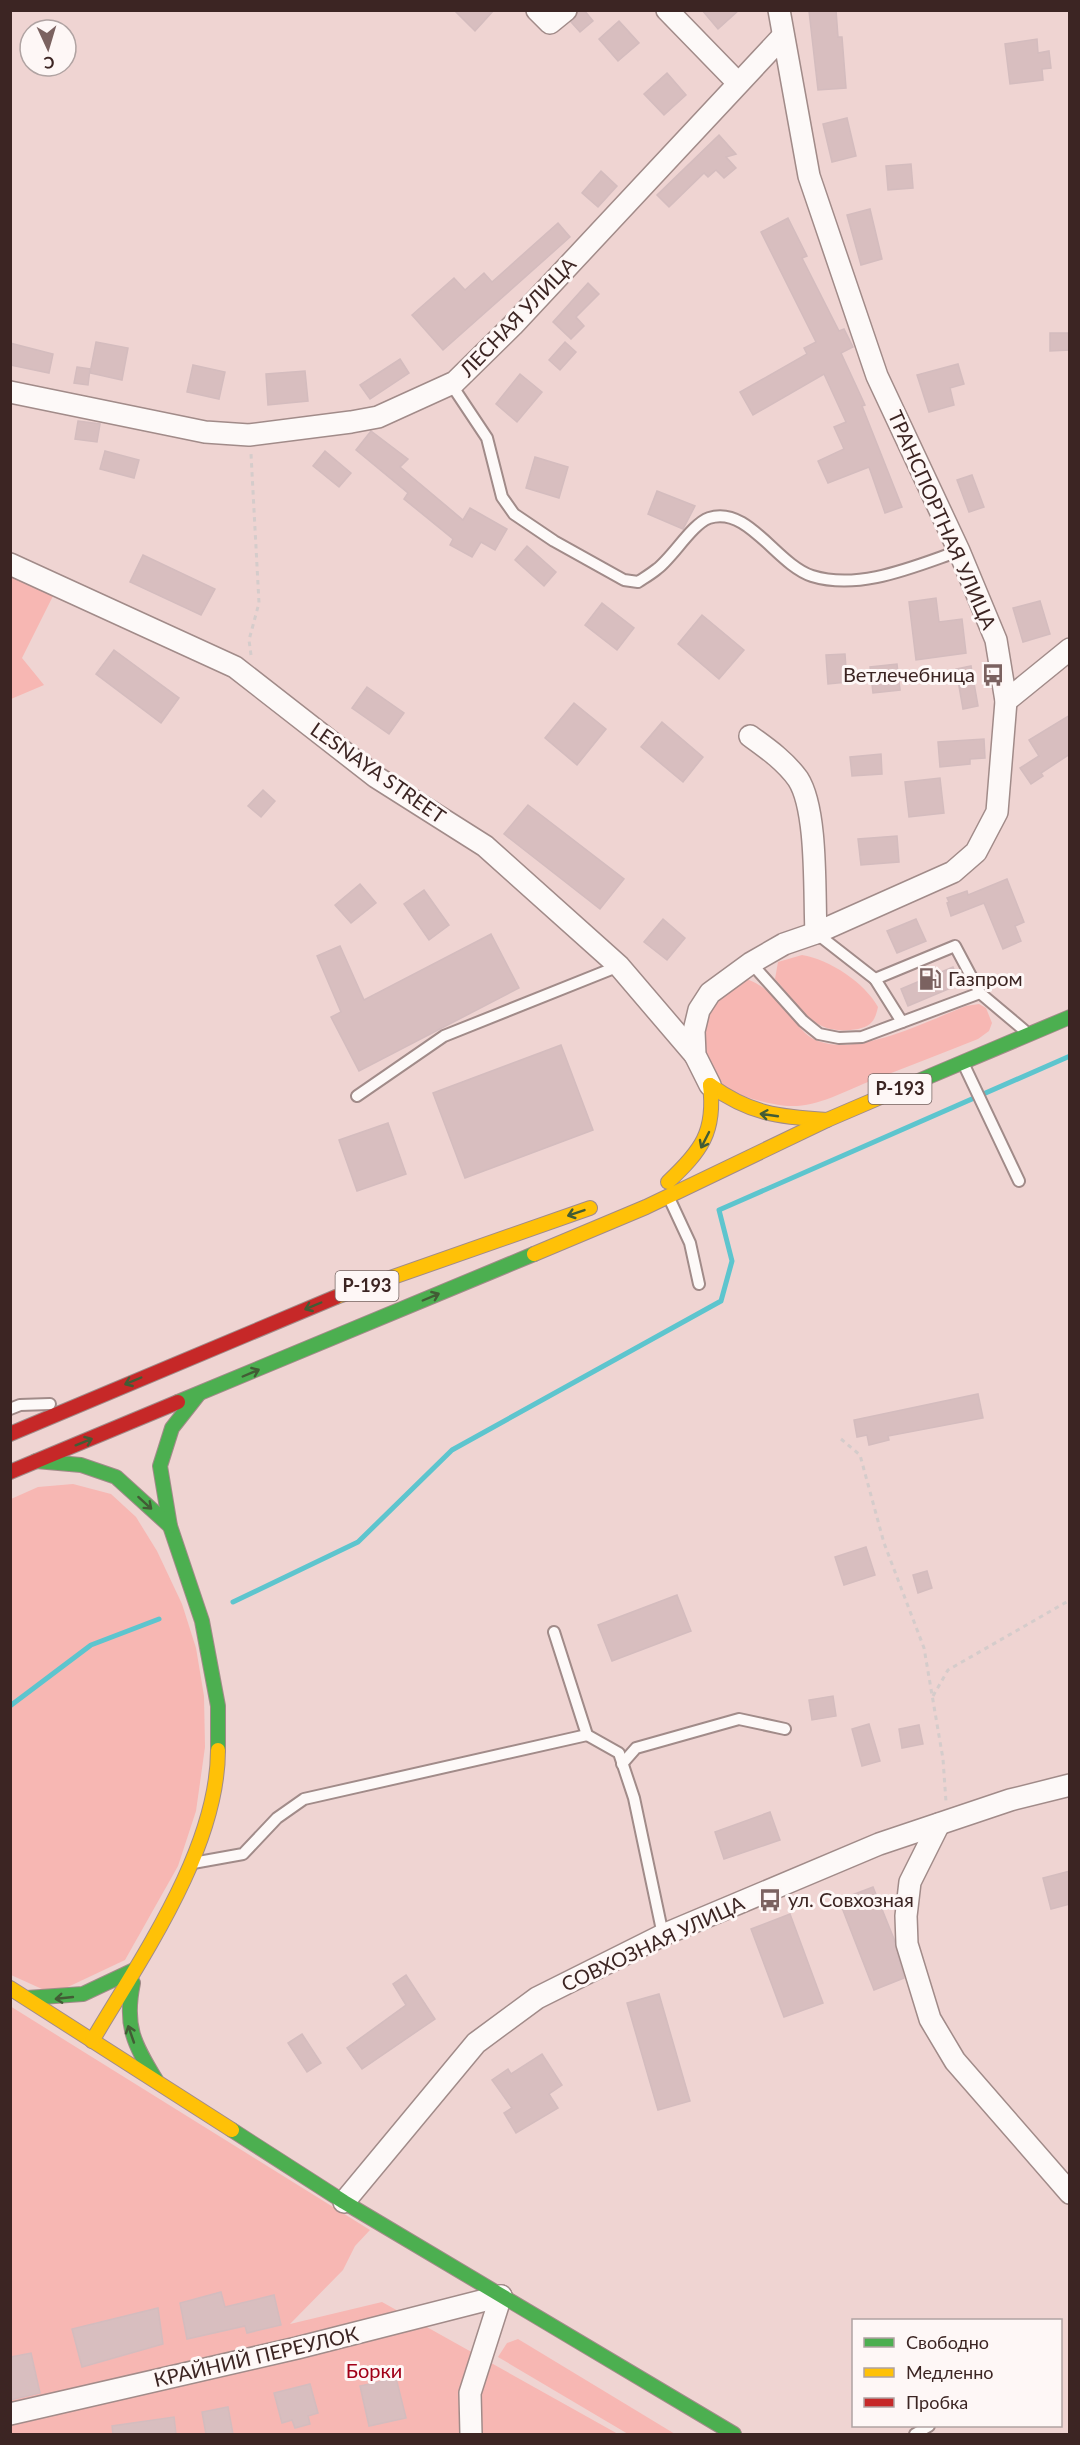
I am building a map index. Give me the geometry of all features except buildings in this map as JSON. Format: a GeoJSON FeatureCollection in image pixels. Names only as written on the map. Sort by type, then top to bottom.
{"type":"FeatureCollection","features":[{"type":"Feature","properties":{"kind":"main road","name":"Р-193"},"geometry":{"type":"LineString","coordinates":[[10,1472],[198,1395],[827,1120],[1070,1017]]}},
{"type":"Feature","properties":{"kind":"main road"},"geometry":{"type":"LineString","coordinates":[[710,1085],[729,1100],[755,1113],[827,1120]]}},
{"type":"Feature","properties":{"kind":"main road"},"geometry":{"type":"LineString","coordinates":[[668,1189],[697,1156],[713,1123],[714,1108],[710,1085]]}},
{"type":"Feature","properties":{"kind":"main road","name":"Р-193"},"geometry":{"type":"LineString","coordinates":[[650,1187],[668,1189]]}},
{"type":"Feature","properties":{"kind":"main road","name":"Р-193"},"geometry":{"type":"LineString","coordinates":[[10,1434],[328,1300],[608,1202]]}},
{"type":"Feature","properties":{"kind":"main road"},"geometry":{"type":"LineString","coordinates":[[92,2041],[167,1916],[201,1836],[218,1779],[218,1706],[202,1621],[170,1526],[160,1466],[172,1428],[198,1395]]}},
{"type":"Feature","properties":{"kind":"main road"},"geometry":{"type":"LineString","coordinates":[[36,1461],[81,1465],[116,1477],[170,1526]]}},
{"type":"Feature","properties":{"kind":"main road"},"geometry":{"type":"LineString","coordinates":[[27,1998],[64,1999],[97,1992],[136,1969]]}},
{"type":"Feature","properties":{"kind":"main road"},"geometry":{"type":"LineString","coordinates":[[136,1969],[127,2008],[129,2033],[159,2085]]}},
{"type":"Feature","properties":{"kind":"main road"},"geometry":{"type":"LineString","coordinates":[[10,1988],[344,2202],[734,2434]]}},
{"type":"Feature","properties":{"kind":"street"},"geometry":{"type":"LineString","coordinates":[[537,10],[550,23],[566,10]]}},
{"type":"Feature","properties":{"kind":"street"},"geometry":{"type":"LineString","coordinates":[[667,10],[738,83]]}},
{"type":"Feature","properties":{"kind":"street","name":"ТРАНСПОРТНАЯ УЛИЦА"},"geometry":{"type":"LineString","coordinates":[[710,1085],[695,1055],[694,1031],[699,1010],[710,993],[751,963],[784,944],[816,933],[953,872],[976,852],[997,812],[1006,701],[996,640],[959,550],[877,376],[809,176],[779,10]]}},
{"type":"Feature","properties":{"kind":"street","name":"ЛЕСНАЯ УЛИЦА"},"geometry":{"type":"LineString","coordinates":[[10,392],[205,432],[249,435],[378,417],[451,384],[513,325],[783,36]]}},
{"type":"Feature","properties":{"kind":"street","name":"LESNAYA STREET"},"geometry":{"type":"LineString","coordinates":[[10,564],[235,667],[376,777],[485,846],[619,966],[695,1055]]}},
{"type":"Feature","properties":{"kind":"street"},"geometry":{"type":"LineString","coordinates":[[1006,701],[1070,649]]}},
{"type":"Feature","properties":{"kind":"street"},"geometry":{"type":"LineString","coordinates":[[750,736],[781,759],[798,780],[809,803],[816,933]]}},
{"type":"Feature","properties":{"kind":"street","name":"СОВХОЗНАЯ УЛИЦА"},"geometry":{"type":"LineString","coordinates":[[344,2202],[476,2043],[537,1998],[663,1935],[879,1844],[1010,1800],[1070,1785]]}},
{"type":"Feature","properties":{"kind":"street"},"geometry":{"type":"LineString","coordinates":[[939,1824],[910,1882],[906,1916],[907,1944],[930,2019],[955,2061],[1070,2193]]}},
{"type":"Feature","properties":{"kind":"street"},"geometry":{"type":"LineString","coordinates":[[471,2434],[470,2393],[501,2296]]}},
{"type":"Feature","properties":{"kind":"street","name":"КРАЙНИЙ ПЕРЕУЛОК"},"geometry":{"type":"LineString","coordinates":[[10,2414],[297,2348],[501,2296]]}},
{"type":"Feature","properties":{"kind":"lane"},"geometry":{"type":"LineString","coordinates":[[451,384],[487,438],[502,497],[514,514],[554,541],[624,580],[638,582],[651,573],[706,519],[722,515],[737,518],[788,563],[812,576],[839,580],[874,577],[959,550]]}},
{"type":"Feature","properties":{"kind":"lane"},"geometry":{"type":"LineString","coordinates":[[816,933],[875,980],[902,1022]]}},
{"type":"Feature","properties":{"kind":"lane"},"geometry":{"type":"LineString","coordinates":[[875,980],[955,946],[980,993],[1029,1034]]}},
{"type":"Feature","properties":{"kind":"lane"},"geometry":{"type":"LineString","coordinates":[[751,963],[802,1021],[819,1034],[839,1038],[862,1037],[980,993]]}},
{"type":"Feature","properties":{"kind":"lane"},"geometry":{"type":"LineString","coordinates":[[357,1096],[444,1036],[619,966]]}},
{"type":"Feature","properties":{"kind":"lane"},"geometry":{"type":"LineString","coordinates":[[963,1062],[1019,1181]]}},
{"type":"Feature","properties":{"kind":"lane"},"geometry":{"type":"LineString","coordinates":[[668,1189],[690,1244],[699,1284]]}},
{"type":"Feature","properties":{"kind":"lane"},"geometry":{"type":"LineString","coordinates":[[10,1409],[20,1405],[81,1403]]}},
{"type":"Feature","properties":{"kind":"lane"},"geometry":{"type":"LineString","coordinates":[[554,1632],[587,1736]]}},
{"type":"Feature","properties":{"kind":"lane"},"geometry":{"type":"LineString","coordinates":[[622,1764],[636,1748],[739,1719],[785,1729]]}},
{"type":"Feature","properties":{"kind":"lane"},"geometry":{"type":"LineString","coordinates":[[189,1863],[243,1854],[277,1818],[304,1799],[587,1736],[619,1753],[634,1798],[663,1935]]}},
{"type":"Feature","properties":{"kind":"path"},"geometry":{"type":"LineString","coordinates":[[249,435],[259,603],[249,639],[253,681]]}},
{"type":"Feature","properties":{"kind":"path"},"geometry":{"type":"LineString","coordinates":[[840,1439],[860,1455],[884,1543],[924,1648],[947,1799],[939,1824]]}},
{"type":"Feature","properties":{"kind":"path"},"geometry":{"type":"LineString","coordinates":[[932,1698],[948,1670],[1070,1600]]}},
{"type":"Feature","properties":{"kind":"green space"},"geometry":{"type":"Polygon","coordinates":[[[10,569],[54,594],[22,658],[44,685],[11,699],[10,569]]]}},
{"type":"Feature","properties":{"kind":"green space"},"geometry":{"type":"Polygon","coordinates":[[[802,955],[823,961],[845,973],[864,989],[878,1007],[872,1022],[858,1029],[830,1029],[819,1025],[801,1010],[775,979],[778,962],[802,955]]]}},
{"type":"Feature","properties":{"kind":"green space"},"geometry":{"type":"Polygon","coordinates":[[[749,980],[758,984],[780,1003],[805,1033],[821,1042],[840,1045],[884,1038],[966,1006],[979,1004],[986,1008],[992,1023],[989,1031],[978,1039],[830,1098],[800,1106],[774,1104],[743,1096],[726,1088],[712,1071],[706,1055],[704,1038],[711,1006],[720,993],[733,984],[749,980]]]}},
{"type":"Feature","properties":{"kind":"green space"},"geometry":{"type":"Polygon","coordinates":[[[73,1484],[111,1494],[136,1517],[157,1551],[182,1604],[196,1648],[204,1696],[205,1747],[196,1811],[178,1866],[125,1960],[53,1994],[11,1975],[11,1499],[38,1487],[73,1484]]]}},
{"type":"Feature","properties":{"kind":"green space","name":"Борки"},"geometry":{"type":"Polygon","coordinates":[[[10,2006],[370,2230],[355,2246],[343,2270],[290,2324],[382,2302],[618,2434],[11,2434],[10,2006]]]}},
{"type":"Feature","properties":{"kind":"green space"},"geometry":{"type":"Polygon","coordinates":[[[518,2339],[675,2434],[628,2434],[498,2357],[507,2343],[518,2339]]]}},
{"type":"Feature","properties":{"kind":"waterway"},"geometry":{"type":"LineString","coordinates":[[233,1602],[358,1542],[452,1450],[721,1301],[732,1261],[719,1210],[1070,1056]]}},
{"type":"Feature","properties":{"kind":"waterway"},"geometry":{"type":"LineString","coordinates":[[10,1706],[91,1645],[159,1619]]}},
{"type":"Feature","properties":{"kind":"traffic: fast"},"geometry":{"type":"LineString","coordinates":[[890,1093],[1070,1017]]}},
{"type":"Feature","properties":{"kind":"traffic: fast"},"geometry":{"type":"LineString","coordinates":[[178,1402],[534,1254]]}},
{"type":"Feature","properties":{"kind":"traffic: fast"},"geometry":{"type":"LineString","coordinates":[[198,1395],[172,1428],[160,1466],[170,1526],[202,1621],[218,1706],[218,1750]]}},
{"type":"Feature","properties":{"kind":"traffic: fast"},"geometry":{"type":"LineString","coordinates":[[36,1461],[81,1465],[116,1477],[170,1526]]}},
{"type":"Feature","properties":{"kind":"traffic: fast"},"geometry":{"type":"LineString","coordinates":[[27,1998],[83,1994],[134,1970]]}},
{"type":"Feature","properties":{"kind":"traffic: fast"},"geometry":{"type":"LineString","coordinates":[[133,1983],[130,2011],[133,2034],[156,2080]]}},
{"type":"Feature","properties":{"kind":"traffic: fast"},"geometry":{"type":"LineString","coordinates":[[232,2130],[344,2202],[734,2434]]}},
{"type":"Feature","properties":{"kind":"traffic: slow"},"geometry":{"type":"LineString","coordinates":[[710,1085],[752,1108],[779,1115],[827,1120]]}},
{"type":"Feature","properties":{"kind":"traffic: slow"},"geometry":{"type":"LineString","coordinates":[[668,1182],[704,1140],[711,1116],[710,1085]]}},
{"type":"Feature","properties":{"kind":"traffic: slow"},"geometry":{"type":"LineString","coordinates":[[534,1254],[646,1207],[827,1120],[890,1093]]}},
{"type":"Feature","properties":{"kind":"traffic: slow"},"geometry":{"type":"LineString","coordinates":[[336,1297],[590,1208]]}},
{"type":"Feature","properties":{"kind":"traffic: slow"},"geometry":{"type":"LineString","coordinates":[[92,2041],[153,1939],[191,1864],[205,1826],[215,1788],[218,1750]]}},
{"type":"Feature","properties":{"kind":"traffic: slow"},"geometry":{"type":"LineString","coordinates":[[10,1988],[232,2130]]}},
{"type":"Feature","properties":{"kind":"traffic: jam"},"geometry":{"type":"LineString","coordinates":[[10,1434],[336,1297]]}},
{"type":"Feature","properties":{"kind":"traffic: jam"},"geometry":{"type":"LineString","coordinates":[[10,1472],[178,1402]]}},
{"type":"Feature","properties":{"kind":"place","name":"Ветлечебница"},"geometry":{"type":"Point","coordinates":[993,675]}},
{"type":"Feature","properties":{"kind":"place","name":"Газпром"},"geometry":{"type":"Point","coordinates":[930,979]}},
{"type":"Feature","properties":{"kind":"place","name":"ул. Совхозная"},"geometry":{"type":"Point","coordinates":[770,1900]}}]}
